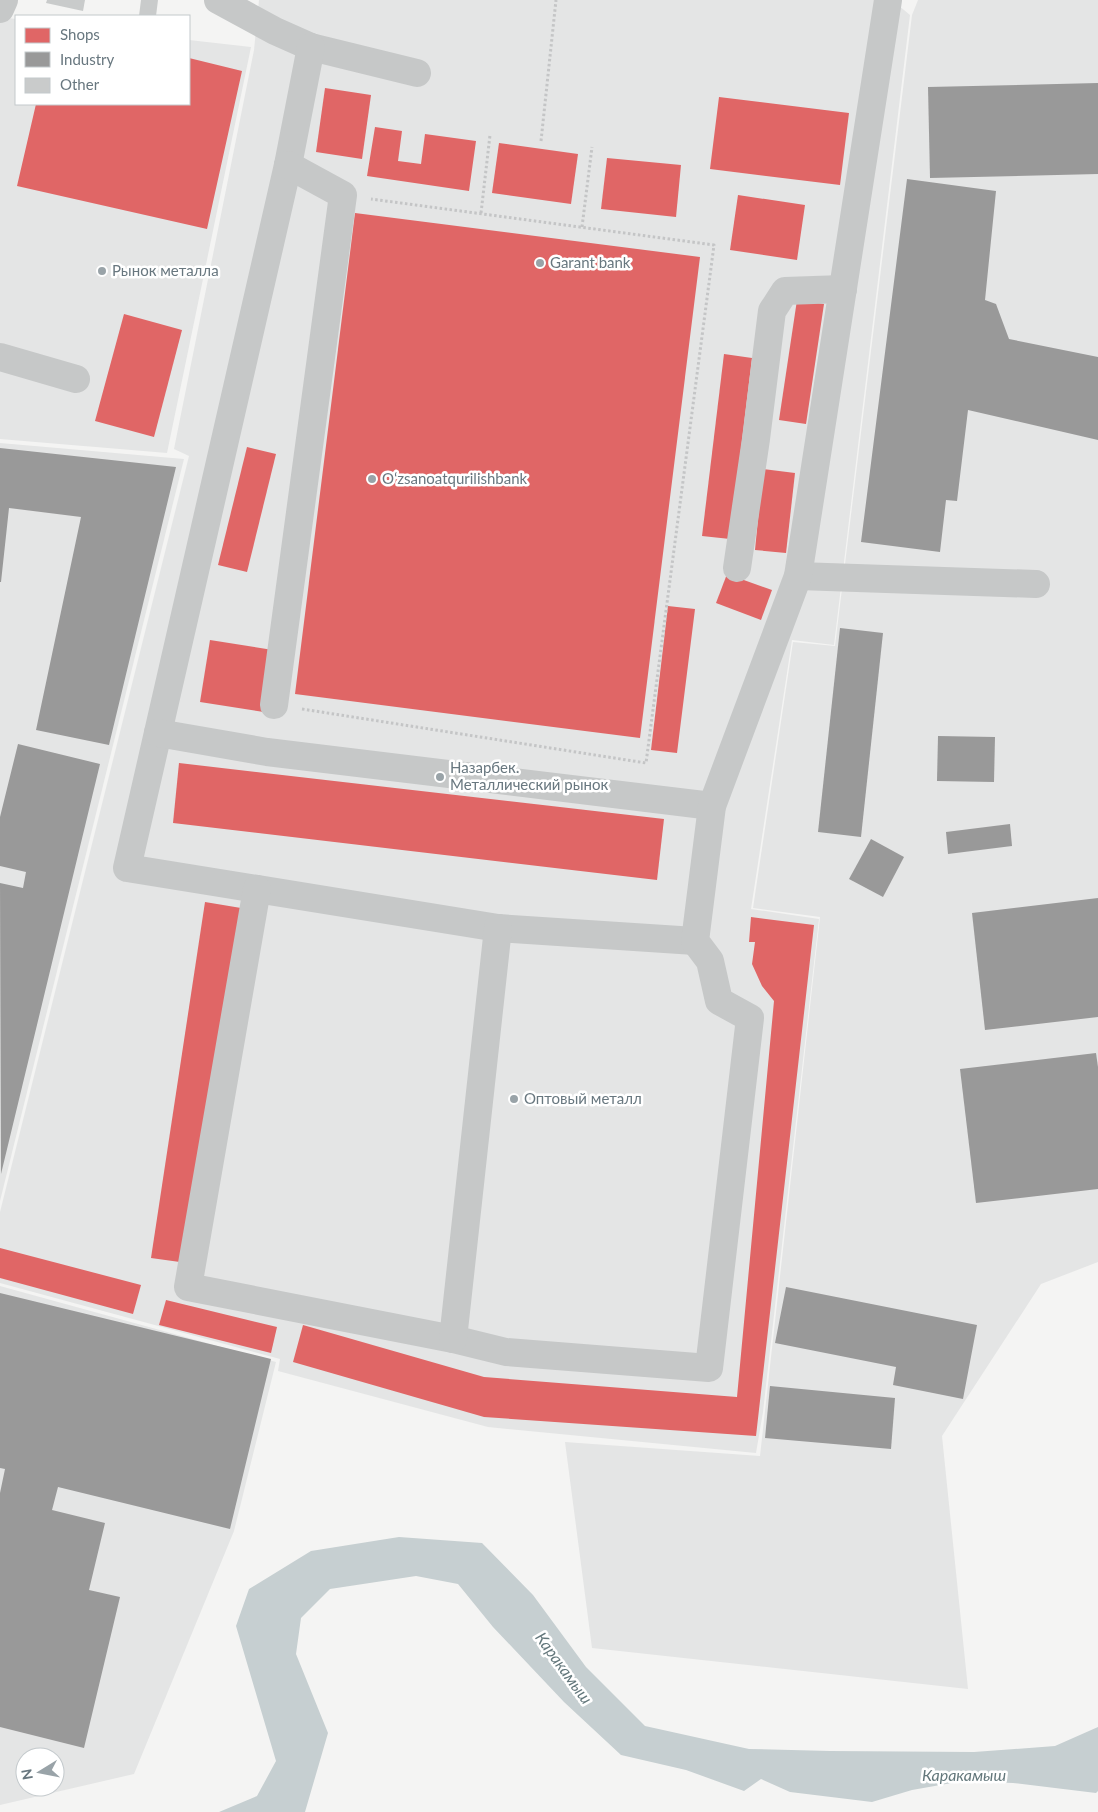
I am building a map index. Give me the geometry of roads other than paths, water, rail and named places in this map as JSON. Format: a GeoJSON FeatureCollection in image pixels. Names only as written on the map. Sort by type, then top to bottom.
{"type":"FeatureCollection","features":[{"type":"Feature","properties":{"kind":"lane"},"geometry":{"type":"LineString","coordinates":[[0,8],[4,0]]}},
{"type":"Feature","properties":{"kind":"lane"},"geometry":{"type":"LineString","coordinates":[[218,0],[275,31],[311,47],[417,73]]}},
{"type":"Feature","properties":{"kind":"lane"},"geometry":{"type":"LineString","coordinates":[[257,889],[188,1287],[506,1352],[709,1368],[750,1018],[719,1001],[710,961],[695,941],[712,806],[798,576],[888,0]]}},
{"type":"Feature","properties":{"kind":"lane"},"geometry":{"type":"LineString","coordinates":[[311,47],[288,165],[127,868],[498,928],[695,941]]}},
{"type":"Feature","properties":{"kind":"lane"},"geometry":{"type":"LineString","coordinates":[[274,705],[343,195],[288,165]]}},
{"type":"Feature","properties":{"kind":"lane"},"geometry":{"type":"LineString","coordinates":[[737,568],[772,311],[785,291],[842,289]]}},
{"type":"Feature","properties":{"kind":"lane"},"geometry":{"type":"LineString","coordinates":[[0,357],[76,379]]}},
{"type":"Feature","properties":{"kind":"lane"},"geometry":{"type":"LineString","coordinates":[[798,576],[1036,584]]}},
{"type":"Feature","properties":{"kind":"lane"},"geometry":{"type":"LineString","coordinates":[[158,733],[268,752],[712,806]]}},
{"type":"Feature","properties":{"kind":"lane"},"geometry":{"type":"LineString","coordinates":[[454,1340],[498,928]]}},
{"type":"Feature","properties":{"kind":"water","name":"Каракамыш"},"geometry":{"type":"Polygon","coordinates":[[[399,1537],[482,1543],[533,1595],[586,1667],[645,1726],[749,1749],[974,1752],[1055,1746],[1098,1727],[1098,1791],[1096,1793],[1013,1783],[963,1781],[912,1790],[872,1802],[790,1792],[761,1779],[744,1791],[686,1770],[621,1755],[564,1702],[493,1627],[458,1584],[416,1576],[330,1589],[301,1618],[296,1654],[328,1733],[305,1812],[219,1812],[257,1796],[276,1761],[236,1626],[249,1589],[311,1551],[399,1537]]]}},
{"type":"Feature","properties":{"kind":"place","name":"Garant bank"},"geometry":{"type":"Point","coordinates":[540,263]}},
{"type":"Feature","properties":{"kind":"place","name":"Рынок металла"},"geometry":{"type":"Point","coordinates":[102,271]}},
{"type":"Feature","properties":{"kind":"place","name":"Oʻzsanoatqurilishbank"},"geometry":{"type":"Point","coordinates":[372,479]}},
{"type":"Feature","properties":{"kind":"place","name":"Назарбек. Металлический рынок"},"geometry":{"type":"Point","coordinates":[440,777]}},
{"type":"Feature","properties":{"kind":"place","name":"Оптовый металл"},"geometry":{"type":"Point","coordinates":[514,1099]}}]}
